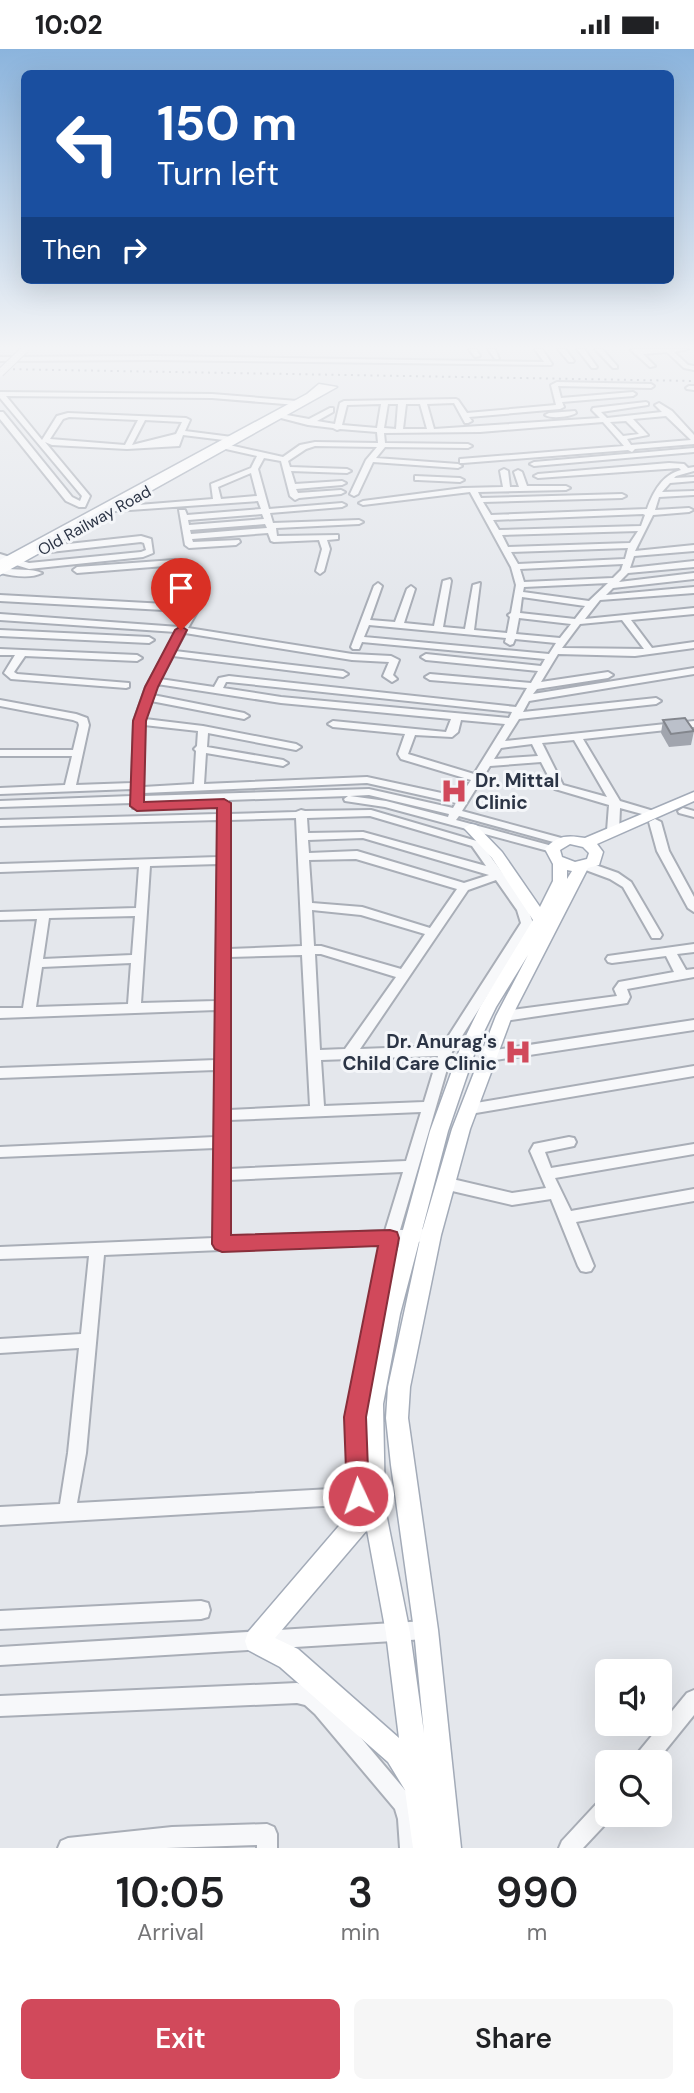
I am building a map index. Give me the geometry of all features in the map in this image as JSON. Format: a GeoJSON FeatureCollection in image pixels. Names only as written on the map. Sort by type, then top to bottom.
{"type":"FeatureCollection","features":[{"type":"Feature","properties":{"kind":"main road","name":"Old Railway Road"},"geometry":{"type":"LineString","coordinates":[[4,564],[245,433]]}},
{"type":"Feature","properties":{"kind":"main road","name":"Old Railway Road"},"geometry":{"type":"LineString","coordinates":[[226,444],[249,433]]}},
{"type":"Feature","properties":{"kind":"main road","name":"Old Railway Road"},"geometry":{"type":"LineString","coordinates":[[4,564],[41,550],[98,514]]}},
{"type":"Feature","properties":{"kind":"main road"},"geometry":{"type":"LineString","coordinates":[[558,851],[589,845],[654,818],[694,796]]}},
{"type":"Feature","properties":{"kind":"main road"},"geometry":{"type":"LineString","coordinates":[[589,845],[613,831],[690,810]]}},
{"type":"Feature","properties":{"kind":"main road"},"geometry":{"type":"LineString","coordinates":[[471,828],[497,855],[541,920]]}},
{"type":"Feature","properties":{"kind":"main road"},"geometry":{"type":"LineString","coordinates":[[448,1848],[426,1630],[397,1418],[411,1236],[447,1184],[461,1129],[504,1016],[584,866],[596,857],[589,845]]}},
{"type":"Feature","properties":{"kind":"main road"},"geometry":{"type":"LineString","coordinates":[[558,851],[584,866]]}},
{"type":"Feature","properties":{"kind":"main road"},"geometry":{"type":"LineString","coordinates":[[426,1848],[398,1633],[374,1508],[372,1404],[390,1314],[439,1131],[469,1046],[488,1007],[541,920],[560,881],[558,851]]}},
{"type":"Feature","properties":{"kind":"main road"},"geometry":{"type":"LineString","coordinates":[[374,1508],[338,1544],[257,1641],[289,1658],[397,1753],[420,1790]]}},
{"type":"Feature","properties":{"kind":"street"},"geometry":{"type":"LineString","coordinates":[[15,433],[68,499],[98,514],[261,498]]}},
{"type":"Feature","properties":{"kind":"street"},"geometry":{"type":"LineString","coordinates":[[23,433],[82,505]]}},
{"type":"Feature","properties":{"kind":"street"},"geometry":{"type":"LineString","coordinates":[[33,433],[86,496],[82,505]]}},
{"type":"Feature","properties":{"kind":"street"},"geometry":{"type":"LineString","coordinates":[[51,433],[46,440],[52,443],[129,447],[170,446],[176,444],[180,435],[226,444],[285,464],[347,471]]}},
{"type":"Feature","properties":{"kind":"street"},"geometry":{"type":"LineString","coordinates":[[129,447],[136,433]]}},
{"type":"Feature","properties":{"kind":"street"},"geometry":{"type":"LineString","coordinates":[[354,494],[370,460],[382,446],[380,433]]}},
{"type":"Feature","properties":{"kind":"street"},"geometry":{"type":"LineString","coordinates":[[463,433],[468,446],[461,464],[460,480],[488,518],[503,550],[515,567],[519,590],[508,652]]}},
{"type":"Feature","properties":{"kind":"street"},"geometry":{"type":"LineString","coordinates":[[617,433],[646,467]]}},
{"type":"Feature","properties":{"kind":"street"},"geometry":{"type":"LineString","coordinates":[[621,438],[644,435],[642,433]]}},
{"type":"Feature","properties":{"kind":"street"},"geometry":{"type":"LineString","coordinates":[[533,459],[694,440]]}},
{"type":"Feature","properties":{"kind":"street"},"geometry":{"type":"LineString","coordinates":[[285,464],[308,445],[468,446]]}},
{"type":"Feature","properties":{"kind":"street"},"geometry":{"type":"LineString","coordinates":[[370,460],[461,464],[637,456],[694,450]]}},
{"type":"Feature","properties":{"kind":"street"},"geometry":{"type":"LineString","coordinates":[[217,501],[214,486],[254,469],[261,456]]}},
{"type":"Feature","properties":{"kind":"street"},"geometry":{"type":"LineString","coordinates":[[533,459],[542,488]]}},
{"type":"Feature","properties":{"kind":"street"},"geometry":{"type":"LineString","coordinates":[[285,464],[294,493],[342,488]]}},
{"type":"Feature","properties":{"kind":"street"},"geometry":{"type":"LineString","coordinates":[[538,477],[674,464],[684,467],[684,471]]}},
{"type":"Feature","properties":{"kind":"street"},"geometry":{"type":"LineString","coordinates":[[254,469],[261,498],[277,540],[335,537]]}},
{"type":"Feature","properties":{"kind":"street"},"geometry":{"type":"LineString","coordinates":[[456,812],[553,654],[594,601],[615,582],[644,528],[656,495],[673,474],[694,470]]}},
{"type":"Feature","properties":{"kind":"street"},"geometry":{"type":"LineString","coordinates":[[504,471],[507,489]]}},
{"type":"Feature","properties":{"kind":"street"},"geometry":{"type":"LineString","coordinates":[[518,472],[524,489]]}},
{"type":"Feature","properties":{"kind":"street"},"geometry":{"type":"LineString","coordinates":[[418,478],[460,480]]}},
{"type":"Feature","properties":{"kind":"street"},"geometry":{"type":"LineString","coordinates":[[668,481],[694,479]]}},
{"type":"Feature","properties":{"kind":"street"},"geometry":{"type":"LineString","coordinates":[[363,503],[468,490],[562,488],[572,514],[594,546]]}},
{"type":"Feature","properties":{"kind":"street"},"geometry":{"type":"LineString","coordinates":[[656,495],[694,493]]}},
{"type":"Feature","properties":{"kind":"street"},"geometry":{"type":"LineString","coordinates":[[477,501],[622,496]]}},
{"type":"Feature","properties":{"kind":"street"},"geometry":{"type":"LineString","coordinates":[[180,505],[188,544],[236,543]]}},
{"type":"Feature","properties":{"kind":"street"},"geometry":{"type":"LineString","coordinates":[[185,528],[266,512],[342,505]]}},
{"type":"Feature","properties":{"kind":"street"},"geometry":{"type":"LineString","coordinates":[[488,518],[689,510]]}},
{"type":"Feature","properties":{"kind":"street"},"geometry":{"type":"LineString","coordinates":[[185,528],[359,522]]}},
{"type":"Feature","properties":{"kind":"street"},"geometry":{"type":"LineString","coordinates":[[496,533],[644,528]]}},
{"type":"Feature","properties":{"kind":"street"},"geometry":{"type":"LineString","coordinates":[[320,571],[326,549],[322,538]]}},
{"type":"Feature","properties":{"kind":"street"},"geometry":{"type":"LineString","coordinates":[[4,564],[29,566],[148,553],[148,541],[141,539],[41,550]]}},
{"type":"Feature","properties":{"kind":"street"},"geometry":{"type":"LineString","coordinates":[[100,543],[106,559]]}},
{"type":"Feature","properties":{"kind":"street"},"geometry":{"type":"LineString","coordinates":[[503,550],[594,546],[628,558],[694,564]]}},
{"type":"Feature","properties":{"kind":"street"},"geometry":{"type":"LineString","coordinates":[[64,547],[67,562]]}},
{"type":"Feature","properties":{"kind":"street"},"geometry":{"type":"LineString","coordinates":[[628,558],[694,548]]}},
{"type":"Feature","properties":{"kind":"street"},"geometry":{"type":"LineString","coordinates":[[515,567],[671,555]]}},
{"type":"Feature","properties":{"kind":"street"},"geometry":{"type":"LineString","coordinates":[[4,564],[15,574],[174,562]]}},
{"type":"Feature","properties":{"kind":"street"},"geometry":{"type":"LineString","coordinates":[[519,590],[694,576]]}},
{"type":"Feature","properties":{"kind":"street"},"geometry":{"type":"LineString","coordinates":[[438,629],[447,581]]}},
{"type":"Feature","properties":{"kind":"street"},"geometry":{"type":"LineString","coordinates":[[469,631],[477,585]]}},
{"type":"Feature","properties":{"kind":"street"},"geometry":{"type":"LineString","coordinates":[[352,657],[378,586]]}},
{"type":"Feature","properties":{"kind":"street"},"geometry":{"type":"LineString","coordinates":[[398,626],[411,589]]}},
{"type":"Feature","properties":{"kind":"street"},"geometry":{"type":"LineString","coordinates":[[519,590],[594,601],[694,590]]}},
{"type":"Feature","properties":{"kind":"street"},"geometry":{"type":"LineString","coordinates":[[676,592],[693,611]]}},
{"type":"Feature","properties":{"kind":"street"},"geometry":{"type":"LineString","coordinates":[[0,598],[188,608],[191,615],[147,697],[139,721],[137,796]]}},
{"type":"Feature","properties":{"kind":"street"},"geometry":{"type":"LineString","coordinates":[[513,615],[577,622],[693,611]]}},
{"type":"Feature","properties":{"kind":"street"},"geometry":{"type":"LineString","coordinates":[[0,618],[181,630],[352,657],[394,659],[388,676],[391,680]]}},
{"type":"Feature","properties":{"kind":"street"},"geometry":{"type":"LineString","coordinates":[[625,618],[650,650]]}},
{"type":"Feature","properties":{"kind":"street"},"geometry":{"type":"LineString","coordinates":[[366,622],[563,641]]}},
{"type":"Feature","properties":{"kind":"street"},"geometry":{"type":"LineString","coordinates":[[0,633],[149,640]]}},
{"type":"Feature","properties":{"kind":"street"},"geometry":{"type":"LineString","coordinates":[[359,639],[553,654],[650,650],[694,645]]}},
{"type":"Feature","properties":{"kind":"street"},"geometry":{"type":"LineString","coordinates":[[0,652],[137,659]]}},
{"type":"Feature","properties":{"kind":"street"},"geometry":{"type":"LineString","coordinates":[[21,653],[9,673],[14,677],[126,685]]}},
{"type":"Feature","properties":{"kind":"street"},"geometry":{"type":"LineString","coordinates":[[170,653],[344,674]]}},
{"type":"Feature","properties":{"kind":"street"},"geometry":{"type":"LineString","coordinates":[[426,657],[544,669]]}},
{"type":"Feature","properties":{"kind":"street"},"geometry":{"type":"LineString","coordinates":[[290,687],[295,670]]}},
{"type":"Feature","properties":{"kind":"street"},"geometry":{"type":"LineString","coordinates":[[527,698],[694,672]]}},
{"type":"Feature","properties":{"kind":"street"},"geometry":{"type":"LineString","coordinates":[[430,677],[534,687],[608,675]]}},
{"type":"Feature","properties":{"kind":"street"},"geometry":{"type":"LineString","coordinates":[[218,689],[222,680],[227,679],[514,716]]}},
{"type":"Feature","properties":{"kind":"street"},"geometry":{"type":"LineString","coordinates":[[155,681],[281,699],[457,715],[514,716],[656,701]]}},
{"type":"Feature","properties":{"kind":"street"},"geometry":{"type":"LineString","coordinates":[[147,697],[244,716]]}},
{"type":"Feature","properties":{"kind":"street"},"geometry":{"type":"LineString","coordinates":[[0,703],[83,720],[70,788]]}},
{"type":"Feature","properties":{"kind":"street"},"geometry":{"type":"LineString","coordinates":[[0,715],[14,706]]}},
{"type":"Feature","properties":{"kind":"street"},"geometry":{"type":"LineString","coordinates":[[333,724],[450,734],[457,715]]}},
{"type":"Feature","properties":{"kind":"street"},"geometry":{"type":"LineString","coordinates":[[139,721],[203,729],[296,747]]}},
{"type":"Feature","properties":{"kind":"street"},"geometry":{"type":"LineString","coordinates":[[496,745],[694,724]]}},
{"type":"Feature","properties":{"kind":"street"},"geometry":{"type":"LineString","coordinates":[[199,785],[203,729]]}},
{"type":"Feature","properties":{"kind":"street"},"geometry":{"type":"LineString","coordinates":[[411,731],[403,754],[405,758],[477,778]]}},
{"type":"Feature","properties":{"kind":"street"},"geometry":{"type":"LineString","coordinates":[[577,737],[615,802],[613,831]]}},
{"type":"Feature","properties":{"kind":"street"},"geometry":{"type":"LineString","coordinates":[[536,742],[559,787],[615,802],[654,818],[663,851],[694,908]]}},
{"type":"Feature","properties":{"kind":"street"},"geometry":{"type":"LineString","coordinates":[[200,749],[283,763]]}},
{"type":"Feature","properties":{"kind":"street"},"geometry":{"type":"LineString","coordinates":[[0,753],[76,753]]}},
{"type":"Feature","properties":{"kind":"street"},"geometry":{"type":"LineString","coordinates":[[485,763],[544,759]]}},
{"type":"Feature","properties":{"kind":"street"},"geometry":{"type":"LineString","coordinates":[[0,811],[137,796],[199,785],[383,782],[558,851]]}},
{"type":"Feature","properties":{"kind":"street"},"geometry":{"type":"LineString","coordinates":[[0,791],[70,788],[301,813],[371,813],[476,843],[495,874],[523,910],[527,926],[446,1051],[429,1107],[412,1166],[411,1236],[356,1405],[358,1496],[0,1516]]}},
{"type":"Feature","properties":{"kind":"street"},"geometry":{"type":"LineString","coordinates":[[0,804],[137,796]]}},
{"type":"Feature","properties":{"kind":"street"},"geometry":{"type":"LineString","coordinates":[[0,824],[224,805],[338,799],[456,812],[471,828],[558,851]]}},
{"type":"Feature","properties":{"kind":"street"},"geometry":{"type":"LineString","coordinates":[[222,1244],[224,805]]}},
{"type":"Feature","properties":{"kind":"street"},"geometry":{"type":"LineString","coordinates":[[301,813],[317,1111]]}},
{"type":"Feature","properties":{"kind":"street"},"geometry":{"type":"LineString","coordinates":[[302,837],[363,835],[495,874]]}},
{"type":"Feature","properties":{"kind":"street"},"geometry":{"type":"LineString","coordinates":[[303,857],[357,855],[464,887]]}},
{"type":"Feature","properties":{"kind":"street"},"geometry":{"type":"LineString","coordinates":[[0,868],[223,860]]}},
{"type":"Feature","properties":{"kind":"street"},"geometry":{"type":"LineString","coordinates":[[134,1008],[145,863]]}},
{"type":"Feature","properties":{"kind":"street"},"geometry":{"type":"LineString","coordinates":[[584,866],[614,876],[627,885],[656,935]]}},
{"type":"Feature","properties":{"kind":"street"},"geometry":{"type":"LineString","coordinates":[[349,1054],[464,887],[495,874]]}},
{"type":"Feature","properties":{"kind":"street"},"geometry":{"type":"LineString","coordinates":[[306,906],[362,911],[434,933]]}},
{"type":"Feature","properties":{"kind":"street"},"geometry":{"type":"LineString","coordinates":[[0,916],[142,912]]}},
{"type":"Feature","properties":{"kind":"street"},"geometry":{"type":"LineString","coordinates":[[29,1012],[44,915]]}},
{"type":"Feature","properties":{"kind":"street"},"geometry":{"type":"LineString","coordinates":[[223,953],[308,948],[333,952],[405,975]]}},
{"type":"Feature","properties":{"kind":"street"},"geometry":{"type":"LineString","coordinates":[[612,959],[694,948]]}},
{"type":"Feature","properties":{"kind":"street"},"geometry":{"type":"LineString","coordinates":[[504,1016],[622,1000],[624,997],[620,989],[623,985],[688,974],[669,951]]}},
{"type":"Feature","properties":{"kind":"street"},"geometry":{"type":"LineString","coordinates":[[37,963],[138,959]]}},
{"type":"Feature","properties":{"kind":"street"},"geometry":{"type":"LineString","coordinates":[[0,1013],[223,1005]]}},
{"type":"Feature","properties":{"kind":"street"},"geometry":{"type":"LineString","coordinates":[[489,1056],[694,1025]]}},
{"type":"Feature","properties":{"kind":"street"},"geometry":{"type":"LineString","coordinates":[[314,1055],[446,1051]]}},
{"type":"Feature","properties":{"kind":"street"},"geometry":{"type":"LineString","coordinates":[[0,1073],[222,1065]]}},
{"type":"Feature","properties":{"kind":"street"},"geometry":{"type":"LineString","coordinates":[[470,1109],[694,1071]]}},
{"type":"Feature","properties":{"kind":"street"},"geometry":{"type":"LineString","coordinates":[[222,1115],[429,1107]]}},
{"type":"Feature","properties":{"kind":"street"},"geometry":{"type":"LineString","coordinates":[[0,1152],[222,1142]]}},
{"type":"Feature","properties":{"kind":"street"},"geometry":{"type":"LineString","coordinates":[[569,1142],[539,1148],[537,1151],[586,1266]]}},
{"type":"Feature","properties":{"kind":"street"},"geometry":{"type":"LineString","coordinates":[[546,1174],[694,1149]]}},
{"type":"Feature","properties":{"kind":"street"},"geometry":{"type":"LineString","coordinates":[[222,1175],[412,1166]]}},
{"type":"Feature","properties":{"kind":"street"},"geometry":{"type":"LineString","coordinates":[[447,1184],[512,1199],[554,1193]]}},
{"type":"Feature","properties":{"kind":"street"},"geometry":{"type":"LineString","coordinates":[[567,1218],[694,1195]]}},
{"type":"Feature","properties":{"kind":"street"},"geometry":{"type":"LineString","coordinates":[[0,1253],[411,1236]]}},
{"type":"Feature","properties":{"kind":"street"},"geometry":{"type":"LineString","coordinates":[[68,1512],[97,1249]]}},
{"type":"Feature","properties":{"kind":"street"},"geometry":{"type":"LineString","coordinates":[[0,1346],[87,1341]]}},
{"type":"Feature","properties":{"kind":"street"},"geometry":{"type":"LineString","coordinates":[[0,1620],[201,1610]]}},
{"type":"Feature","properties":{"kind":"street"},"geometry":{"type":"LineString","coordinates":[[0,1656],[426,1630]]}},
{"type":"Feature","properties":{"kind":"street"},"geometry":{"type":"LineString","coordinates":[[0,1706],[297,1693],[310,1697],[322,1707],[402,1803],[408,1819],[410,1848]]}},
{"type":"Feature","properties":{"kind":"street"},"geometry":{"type":"LineString","coordinates":[[653,1750],[694,1700]]}},
{"type":"Feature","properties":{"kind":"street"},"geometry":{"type":"LineString","coordinates":[[569,1848],[595,1820]]}},
{"type":"Feature","properties":{"kind":"street"},"geometry":{"type":"LineString","coordinates":[[68,1848],[171,1843],[267,1834],[267,1848]]}},
{"type":"Feature","properties":{"kind":"building"},"geometry":{"type":"Polygon","coordinates":[[[685,718],[694,731],[671,734],[663,720],[685,718]]]}},
{"type":"Feature","properties":{"kind":"place","name":"Dr. Mittal Clinic"},"geometry":{"type":"Point","coordinates":[454,791]}},
{"type":"Feature","properties":{"kind":"place","name":"Dr. Anurag's Child Care Clinic"},"geometry":{"type":"Point","coordinates":[518,1052]}},
{"type":"Feature","properties":{"kind":"route"},"geometry":{"type":"LineString","coordinates":[[181,630],[151,687],[139,721],[137,806],[224,803],[222,1244],[390,1238],[355,1417],[358,1496]]}}]}
